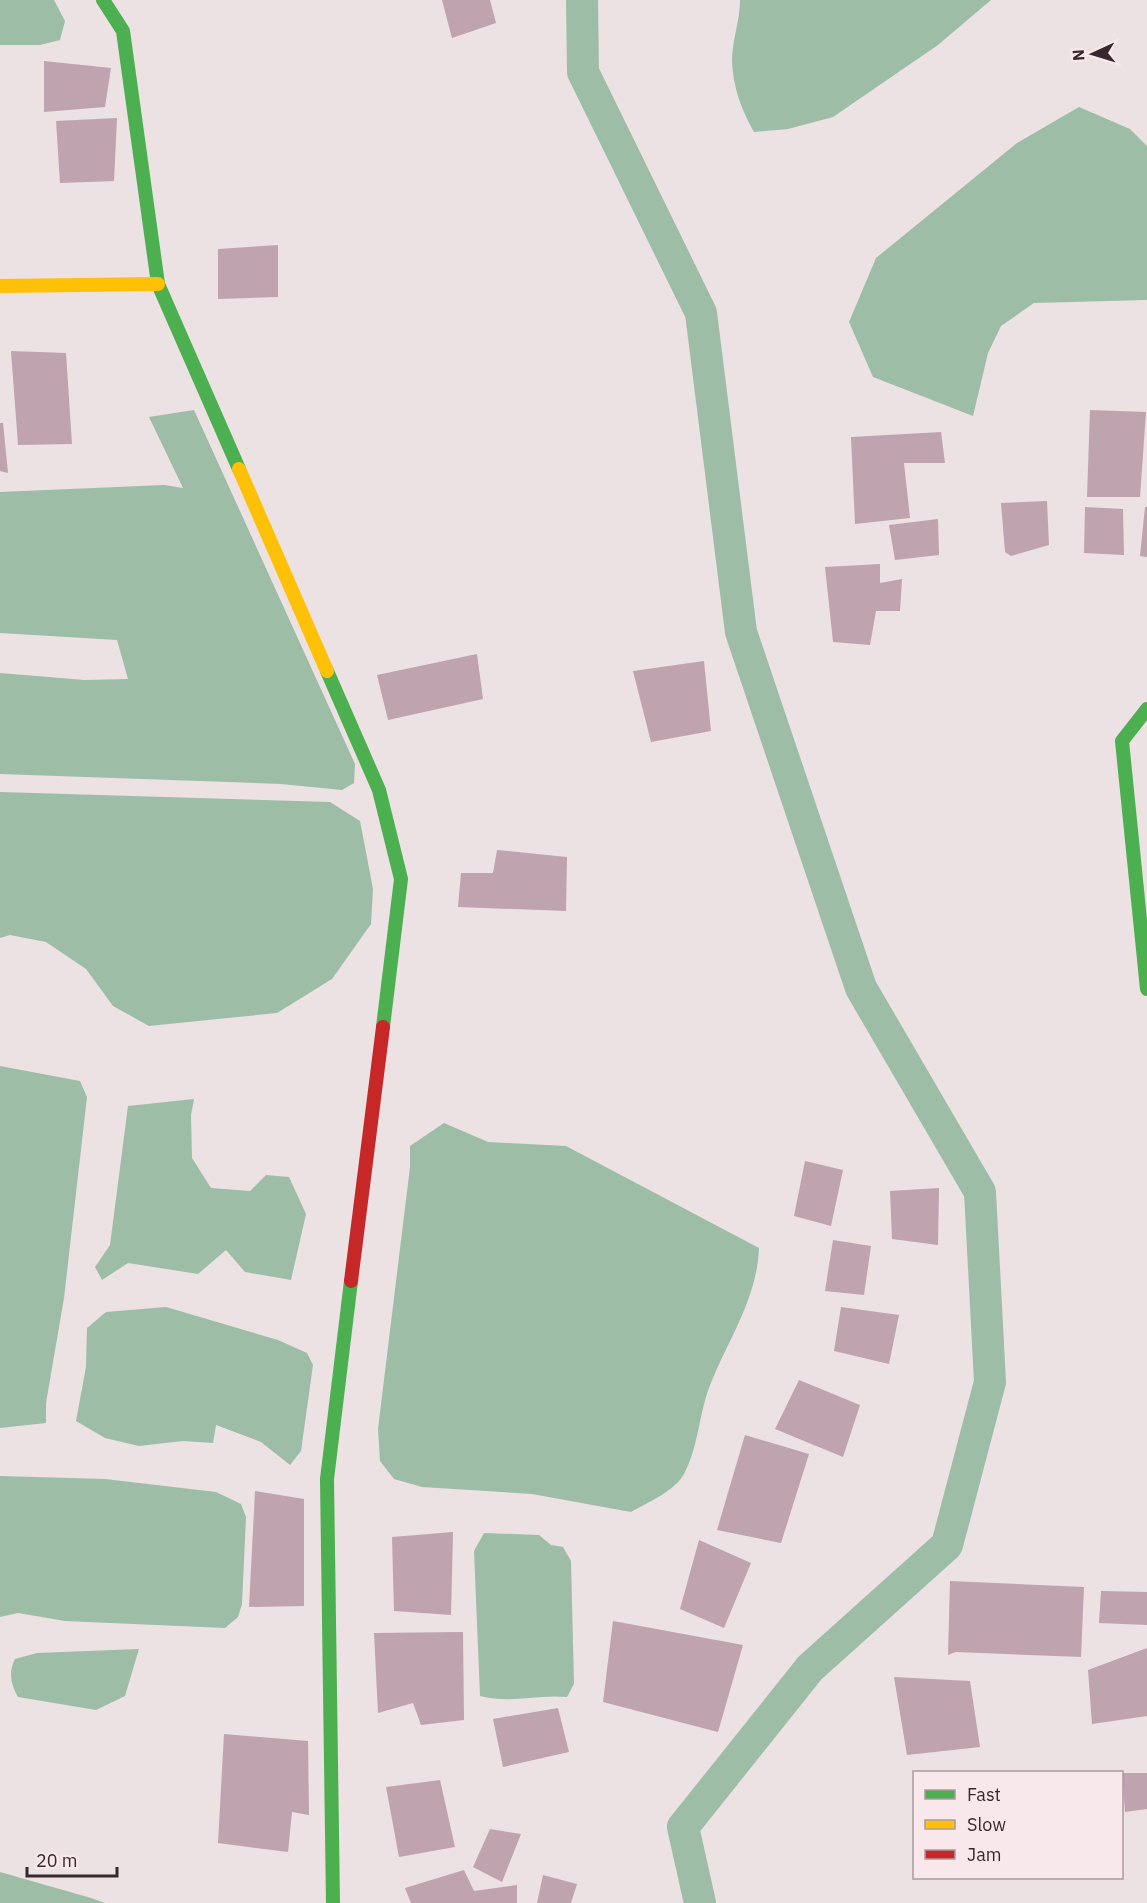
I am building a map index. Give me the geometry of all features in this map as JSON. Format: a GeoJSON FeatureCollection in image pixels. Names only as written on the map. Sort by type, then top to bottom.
{"type":"FeatureCollection","features":[{"type":"Feature","properties":{"kind":"street"},"geometry":{"type":"LineString","coordinates":[[103,0],[123,31],[158,284],[379,790],[401,879],[327,1479],[333,1903]]}},
{"type":"Feature","properties":{"kind":"street"},"geometry":{"type":"LineString","coordinates":[[0,286],[158,284]]}},
{"type":"Feature","properties":{"kind":"street"},"geometry":{"type":"LineString","coordinates":[[1147,709],[1122,741],[1147,989]]}},
{"type":"Feature","properties":{"kind":"shaded area"},"geometry":{"type":"Polygon","coordinates":[[[0,0],[54,0],[65,21],[60,40],[40,45],[0,45],[0,0]]]}},
{"type":"Feature","properties":{"kind":"shaded area"},"geometry":{"type":"Polygon","coordinates":[[[740,0],[991,0],[938,45],[833,117],[788,129],[754,132],[738,98],[733,71],[732,53],[740,0]]]}},
{"type":"Feature","properties":{"kind":"shaded area"},"geometry":{"type":"Polygon","coordinates":[[[1079,107],[1130,129],[1147,146],[1147,300],[1034,303],[1001,326],[988,353],[973,416],[873,377],[849,322],[876,258],[1017,143],[1079,107]]]}},
{"type":"Feature","properties":{"kind":"shaded area"},"geometry":{"type":"Polygon","coordinates":[[[194,410],[355,764],[354,783],[342,790],[281,784],[0,774],[0,673],[85,680],[128,679],[117,640],[0,633],[0,492],[164,485],[183,488],[149,417],[194,410]]]}},
{"type":"Feature","properties":{"kind":"shaded area"},"geometry":{"type":"Polygon","coordinates":[[[0,792],[330,802],[360,821],[373,889],[371,924],[332,979],[277,1013],[149,1026],[113,1006],[86,969],[46,942],[10,935],[0,938],[0,792]]]}},
{"type":"Feature","properties":{"kind":"shaded area"},"geometry":{"type":"Polygon","coordinates":[[[0,1066],[80,1081],[87,1097],[64,1298],[46,1403],[46,1423],[0,1428],[0,1066]]]}},
{"type":"Feature","properties":{"kind":"shaded area"},"geometry":{"type":"Polygon","coordinates":[[[194,1099],[191,1115],[192,1158],[211,1188],[250,1191],[266,1175],[289,1177],[306,1214],[291,1280],[245,1272],[226,1250],[198,1274],[128,1263],[102,1280],[95,1267],[110,1245],[128,1106],[194,1099]]]}},
{"type":"Feature","properties":{"kind":"shaded area"},"geometry":{"type":"Polygon","coordinates":[[[444,1123],[488,1142],[566,1146],[759,1248],[753,1285],[709,1388],[693,1452],[685,1472],[675,1485],[631,1512],[532,1494],[422,1487],[394,1479],[380,1461],[378,1429],[410,1167],[410,1146],[444,1123]]]}},
{"type":"Feature","properties":{"kind":"shaded area"},"geometry":{"type":"Polygon","coordinates":[[[166,1307],[278,1340],[307,1353],[313,1365],[301,1451],[290,1465],[261,1442],[216,1425],[213,1443],[183,1441],[139,1446],[105,1438],[76,1421],[86,1367],[87,1328],[106,1312],[166,1307]]]}},
{"type":"Feature","properties":{"kind":"shaded area"},"geometry":{"type":"Polygon","coordinates":[[[0,1476],[105,1479],[216,1492],[241,1504],[246,1517],[242,1604],[238,1617],[225,1628],[65,1621],[18,1613],[0,1617],[0,1476]]]}},
{"type":"Feature","properties":{"kind":"shaded area"},"geometry":{"type":"Polygon","coordinates":[[[484,1533],[539,1535],[551,1545],[563,1547],[571,1561],[574,1684],[567,1697],[503,1699],[480,1696],[474,1551],[484,1533]]]}},
{"type":"Feature","properties":{"kind":"shaded area"},"geometry":{"type":"Polygon","coordinates":[[[139,1649],[125,1696],[96,1710],[18,1697],[12,1683],[11,1674],[15,1659],[37,1653],[139,1649]]]}},
{"type":"Feature","properties":{"kind":"shaded area"},"geometry":{"type":"Polygon","coordinates":[[[0,1872],[91,1898],[105,1903],[0,1903],[0,1872]]]}},
{"type":"Feature","properties":{"kind":"building"},"geometry":{"type":"Polygon","coordinates":[[[442,0],[490,0],[496,23],[452,38],[442,0]]]}},
{"type":"Feature","properties":{"kind":"building"},"geometry":{"type":"Polygon","coordinates":[[[44,61],[111,68],[105,107],[44,112],[44,61]]]}},
{"type":"Feature","properties":{"kind":"building"},"geometry":{"type":"Polygon","coordinates":[[[117,118],[114,181],[60,183],[56,121],[117,118]]]}},
{"type":"Feature","properties":{"kind":"building"},"geometry":{"type":"Polygon","coordinates":[[[278,245],[278,297],[218,299],[218,249],[278,245]]]}},
{"type":"Feature","properties":{"kind":"building"},"geometry":{"type":"Polygon","coordinates":[[[11,351],[66,353],[72,444],[18,445],[11,351]]]}},
{"type":"Feature","properties":{"kind":"building"},"geometry":{"type":"Polygon","coordinates":[[[1090,410],[1146,412],[1140,497],[1087,497],[1090,410]]]}},
{"type":"Feature","properties":{"kind":"building"},"geometry":{"type":"Polygon","coordinates":[[[0,423],[3,423],[8,473],[0,471],[0,423]]]}},
{"type":"Feature","properties":{"kind":"building"},"geometry":{"type":"Polygon","coordinates":[[[941,432],[945,463],[904,463],[910,518],[855,524],[851,437],[941,432]]]}},
{"type":"Feature","properties":{"kind":"building"},"geometry":{"type":"Polygon","coordinates":[[[1047,501],[1049,545],[1011,556],[1005,552],[1001,503],[1047,501]]]}},
{"type":"Feature","properties":{"kind":"building"},"geometry":{"type":"Polygon","coordinates":[[[1085,507],[1123,509],[1124,555],[1084,553],[1085,507]]]}},
{"type":"Feature","properties":{"kind":"building"},"geometry":{"type":"Polygon","coordinates":[[[1145,507],[1147,507],[1147,557],[1140,556],[1145,507]]]}},
{"type":"Feature","properties":{"kind":"building"},"geometry":{"type":"Polygon","coordinates":[[[938,519],[939,555],[895,560],[889,525],[938,519]]]}},
{"type":"Feature","properties":{"kind":"building"},"geometry":{"type":"Polygon","coordinates":[[[880,564],[880,583],[902,579],[900,611],[876,611],[870,645],[833,642],[825,567],[880,564]]]}},
{"type":"Feature","properties":{"kind":"building"},"geometry":{"type":"Polygon","coordinates":[[[477,654],[483,699],[388,720],[377,675],[477,654]]]}},
{"type":"Feature","properties":{"kind":"building"},"geometry":{"type":"Polygon","coordinates":[[[704,661],[711,731],[651,742],[633,671],[704,661]]]}},
{"type":"Feature","properties":{"kind":"building"},"geometry":{"type":"Polygon","coordinates":[[[497,850],[567,857],[566,911],[458,907],[461,873],[493,873],[497,850]]]}},
{"type":"Feature","properties":{"kind":"building"},"geometry":{"type":"Polygon","coordinates":[[[805,1161],[843,1170],[831,1226],[794,1216],[805,1161]]]}},
{"type":"Feature","properties":{"kind":"building"},"geometry":{"type":"Polygon","coordinates":[[[939,1188],[938,1245],[892,1239],[890,1191],[939,1188]]]}},
{"type":"Feature","properties":{"kind":"building"},"geometry":{"type":"Polygon","coordinates":[[[833,1240],[871,1246],[864,1295],[825,1291],[833,1240]]]}},
{"type":"Feature","properties":{"kind":"building"},"geometry":{"type":"Polygon","coordinates":[[[841,1307],[899,1315],[889,1364],[834,1351],[841,1307]]]}},
{"type":"Feature","properties":{"kind":"building"},"geometry":{"type":"Polygon","coordinates":[[[799,1380],[860,1405],[843,1457],[775,1429],[799,1380]]]}},
{"type":"Feature","properties":{"kind":"building"},"geometry":{"type":"Polygon","coordinates":[[[745,1435],[809,1454],[781,1543],[717,1530],[745,1435]]]}},
{"type":"Feature","properties":{"kind":"building"},"geometry":{"type":"Polygon","coordinates":[[[255,1491],[304,1499],[304,1606],[249,1607],[255,1491]]]}},
{"type":"Feature","properties":{"kind":"building"},"geometry":{"type":"Polygon","coordinates":[[[453,1532],[451,1615],[394,1611],[392,1537],[453,1532]]]}},
{"type":"Feature","properties":{"kind":"building"},"geometry":{"type":"Polygon","coordinates":[[[699,1540],[751,1563],[724,1628],[680,1609],[699,1540]]]}},
{"type":"Feature","properties":{"kind":"building"},"geometry":{"type":"Polygon","coordinates":[[[950,1581],[1084,1587],[1081,1657],[956,1652],[948,1655],[950,1581]]]}},
{"type":"Feature","properties":{"kind":"building"},"geometry":{"type":"Polygon","coordinates":[[[1101,1591],[1147,1592],[1147,1625],[1099,1623],[1101,1591]]]}},
{"type":"Feature","properties":{"kind":"building"},"geometry":{"type":"Polygon","coordinates":[[[613,1621],[743,1645],[718,1732],[603,1702],[613,1621]]]}},
{"type":"Feature","properties":{"kind":"building"},"geometry":{"type":"Polygon","coordinates":[[[463,1632],[464,1720],[421,1725],[413,1703],[378,1713],[374,1633],[463,1632]]]}},
{"type":"Feature","properties":{"kind":"building"},"geometry":{"type":"Polygon","coordinates":[[[1147,1648],[1147,1716],[1092,1724],[1088,1670],[1147,1648]]]}},
{"type":"Feature","properties":{"kind":"building"},"geometry":{"type":"Polygon","coordinates":[[[894,1677],[970,1681],[980,1747],[907,1755],[894,1677]]]}},
{"type":"Feature","properties":{"kind":"building"},"geometry":{"type":"Polygon","coordinates":[[[558,1708],[569,1752],[503,1767],[493,1719],[558,1708]]]}},
{"type":"Feature","properties":{"kind":"building"},"geometry":{"type":"Polygon","coordinates":[[[224,1734],[308,1741],[309,1815],[292,1812],[288,1852],[218,1843],[224,1734]]]}},
{"type":"Feature","properties":{"kind":"building"},"geometry":{"type":"Polygon","coordinates":[[[1123,1773],[1147,1773],[1147,1809],[1125,1812],[1123,1773]]]}},
{"type":"Feature","properties":{"kind":"building"},"geometry":{"type":"Polygon","coordinates":[[[440,1780],[455,1847],[399,1857],[386,1787],[440,1780]]]}},
{"type":"Feature","properties":{"kind":"building"},"geometry":{"type":"Polygon","coordinates":[[[490,1829],[521,1834],[502,1882],[473,1867],[490,1829]]]}},
{"type":"Feature","properties":{"kind":"building"},"geometry":{"type":"Polygon","coordinates":[[[464,1870],[474,1891],[517,1885],[517,1903],[411,1903],[405,1888],[464,1870]]]}},
{"type":"Feature","properties":{"kind":"building"},"geometry":{"type":"Polygon","coordinates":[[[543,1875],[577,1884],[571,1903],[537,1903],[543,1875]]]}},
{"type":"Feature","properties":{"kind":"waterway"},"geometry":{"type":"LineString","coordinates":[[582,0],[583,72],[701,313],[741,632],[861,988],[980,1192],[990,1382],[947,1545],[810,1668],[683,1827],[700,1903]]}},
{"type":"Feature","properties":{"kind":"traffic: fast"},"geometry":{"type":"LineString","coordinates":[[103,0],[123,31],[158,284],[239,469]]}},
{"type":"Feature","properties":{"kind":"traffic: fast"},"geometry":{"type":"LineString","coordinates":[[327,671],[379,790],[401,879],[383,1027]]}},
{"type":"Feature","properties":{"kind":"traffic: fast"},"geometry":{"type":"LineString","coordinates":[[1147,709],[1122,741],[1147,989]]}},
{"type":"Feature","properties":{"kind":"traffic: fast"},"geometry":{"type":"LineString","coordinates":[[333,1903],[327,1479],[351,1281]]}},
{"type":"Feature","properties":{"kind":"traffic: slow"},"geometry":{"type":"LineString","coordinates":[[0,286],[158,284]]}},
{"type":"Feature","properties":{"kind":"traffic: slow"},"geometry":{"type":"LineString","coordinates":[[239,469],[327,671]]}},
{"type":"Feature","properties":{"kind":"traffic: jam"},"geometry":{"type":"LineString","coordinates":[[351,1281],[383,1027]]}}]}
